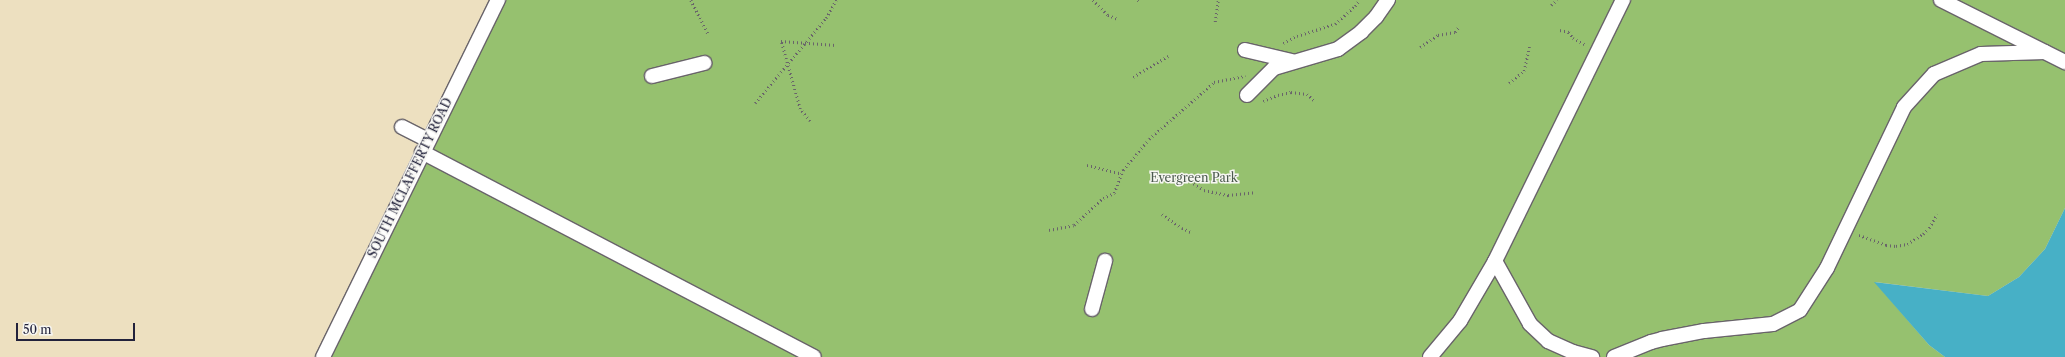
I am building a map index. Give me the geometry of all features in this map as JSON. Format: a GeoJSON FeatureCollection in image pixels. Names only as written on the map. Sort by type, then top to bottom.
{"type":"FeatureCollection","features":[{"type":"Feature","properties":{"kind":"street","name":"SOUTH MCLAFFERTY ROAD"},"geometry":{"type":"LineString","coordinates":[[323,357],[425,146],[498,0]]}},
{"type":"Feature","properties":{"kind":"street"},"geometry":{"type":"LineString","coordinates":[[1252,99],[1274,68],[1338,49],[1361,32],[1376,17],[1388,0]]}},
{"type":"Feature","properties":{"kind":"street"},"geometry":{"type":"LineString","coordinates":[[1430,357],[1460,321],[1495,261],[1622,0]]}},
{"type":"Feature","properties":{"kind":"street"},"geometry":{"type":"LineString","coordinates":[[1941,0],[2065,62]]}},
{"type":"Feature","properties":{"kind":"street"},"geometry":{"type":"LineString","coordinates":[[1245,50],[1270,57],[1295,61]]}},
{"type":"Feature","properties":{"kind":"street"},"geometry":{"type":"LineString","coordinates":[[1614,357],[1662,339],[1704,331],[1773,324],[1800,310],[1827,268],[1904,107],[1934,74],[1981,54],[2045,52]]}},
{"type":"Feature","properties":{"kind":"street"},"geometry":{"type":"LineString","coordinates":[[652,76],[704,63]]}},
{"type":"Feature","properties":{"kind":"street"},"geometry":{"type":"LineString","coordinates":[[402,127],[425,146],[814,357]]}},
{"type":"Feature","properties":{"kind":"street"},"geometry":{"type":"LineString","coordinates":[[1092,309],[1105,261]]}},
{"type":"Feature","properties":{"kind":"street"},"geometry":{"type":"LineString","coordinates":[[1495,261],[1530,324],[1548,341],[1573,352],[1592,357]]}},
{"type":"Feature","properties":{"kind":"path"},"geometry":{"type":"LineString","coordinates":[[691,0],[708,34]]}},
{"type":"Feature","properties":{"kind":"path"},"geometry":{"type":"LineString","coordinates":[[755,103],[826,18],[836,0]]}},
{"type":"Feature","properties":{"kind":"path"},"geometry":{"type":"LineString","coordinates":[[1093,0],[1108,15],[1118,19]]}},
{"type":"Feature","properties":{"kind":"path"},"geometry":{"type":"LineString","coordinates":[[1215,22],[1218,0]]}},
{"type":"Feature","properties":{"kind":"path"},"geometry":{"type":"LineString","coordinates":[[1270,57],[1280,45],[1297,36],[1335,24],[1355,6],[1359,0]]}},
{"type":"Feature","properties":{"kind":"path"},"geometry":{"type":"LineString","coordinates":[[1551,5],[1557,0]]}},
{"type":"Feature","properties":{"kind":"path"},"geometry":{"type":"LineString","coordinates":[[1420,47],[1438,35],[1455,32],[1459,26]]}},
{"type":"Feature","properties":{"kind":"path"},"geometry":{"type":"LineString","coordinates":[[1560,30],[1569,32],[1573,38],[1598,50]]}},
{"type":"Feature","properties":{"kind":"path"},"geometry":{"type":"LineString","coordinates":[[810,121],[800,109],[781,42],[836,45]]}},
{"type":"Feature","properties":{"kind":"path"},"geometry":{"type":"LineString","coordinates":[[1509,83],[1524,71],[1529,47]]}},
{"type":"Feature","properties":{"kind":"path"},"geometry":{"type":"LineString","coordinates":[[1134,77],[1168,56]]}},
{"type":"Feature","properties":{"kind":"path"},"geometry":{"type":"LineString","coordinates":[[1049,230],[1074,225],[1103,198],[1114,193],[1122,174],[1149,139],[1214,82],[1249,75]]}},
{"type":"Feature","properties":{"kind":"path"},"geometry":{"type":"LineString","coordinates":[[1252,99],[1291,92],[1307,94],[1315,101]]}},
{"type":"Feature","properties":{"kind":"path"},"geometry":{"type":"LineString","coordinates":[[1087,165],[1122,174]]}},
{"type":"Feature","properties":{"kind":"path"},"geometry":{"type":"LineString","coordinates":[[1187,179],[1204,190],[1228,195],[1255,192]]}},
{"type":"Feature","properties":{"kind":"path"},"geometry":{"type":"LineString","coordinates":[[1162,214],[1182,228],[1191,232]]}},
{"type":"Feature","properties":{"kind":"path"},"geometry":{"type":"LineString","coordinates":[[1846,228],[1876,242],[1896,246],[1907,244],[1923,234],[1929,228],[1937,214]]}},
{"type":"Feature","properties":{"kind":"green space","name":"Evergreen Park"},"geometry":{"type":"Polygon","coordinates":[[[498,0],[2065,0],[2065,208],[2045,249],[2019,277],[1988,296],[1875,282],[1929,345],[1945,357],[323,357],[498,0]]]}},
{"type":"Feature","properties":{"kind":"water"},"geometry":{"type":"Polygon","coordinates":[[[2065,208],[2065,357],[1945,357],[1929,345],[1874,282],[1988,296],[2019,277],[2045,249],[2065,208]]]}}]}
